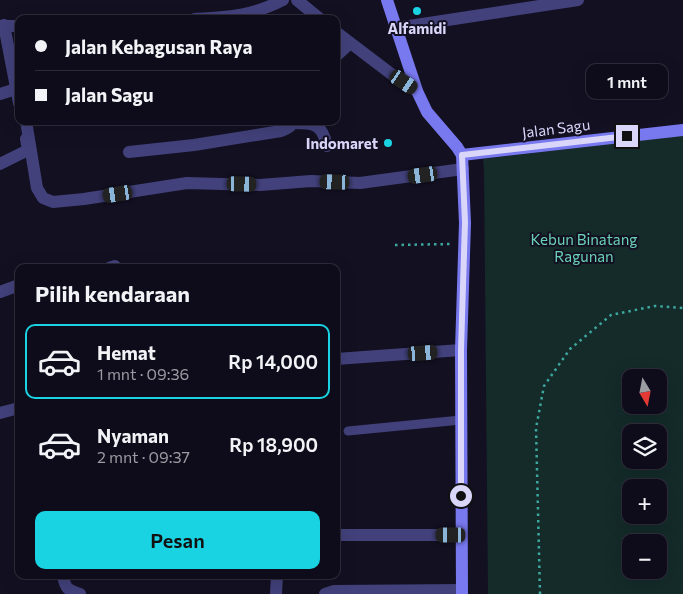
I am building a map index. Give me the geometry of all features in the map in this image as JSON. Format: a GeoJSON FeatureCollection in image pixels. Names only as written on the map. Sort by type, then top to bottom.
{"type":"FeatureCollection","features":[{"type":"Feature","properties":{"kind":"main road"},"geometry":{"type":"LineString","coordinates":[[387,0],[417,91],[428,112],[462,155],[465,222],[461,350],[462,592]]}},
{"type":"Feature","properties":{"kind":"main road","name":"Jalan Sagu"},"geometry":{"type":"LineString","coordinates":[[462,155],[683,130]]}},
{"type":"Feature","properties":{"kind":"street"},"geometry":{"type":"LineString","coordinates":[[240,15],[270,7],[283,0]]}},
{"type":"Feature","properties":{"kind":"street"},"geometry":{"type":"LineString","coordinates":[[297,0],[315,15]]}},
{"type":"Feature","properties":{"kind":"street"},"geometry":{"type":"LineString","coordinates":[[396,28],[546,2],[578,0]]}},
{"type":"Feature","properties":{"kind":"street"},"geometry":{"type":"LineString","coordinates":[[8,25],[15,57]]}},
{"type":"Feature","properties":{"kind":"street"},"geometry":{"type":"LineString","coordinates":[[8,25],[15,81]]}},
{"type":"Feature","properties":{"kind":"street"},"geometry":{"type":"LineString","coordinates":[[340,35],[417,91]]}},
{"type":"Feature","properties":{"kind":"street"},"geometry":{"type":"LineString","coordinates":[[340,52],[350,43]]}},
{"type":"Feature","properties":{"kind":"street"},"geometry":{"type":"LineString","coordinates":[[0,94],[15,89]]}},
{"type":"Feature","properties":{"kind":"street"},"geometry":{"type":"LineString","coordinates":[[0,164],[28,150],[23,125]]}},
{"type":"Feature","properties":{"kind":"street"},"geometry":{"type":"LineString","coordinates":[[27,125],[37,188],[43,198],[53,202],[187,183],[260,185],[311,181],[360,183],[463,169]]}},
{"type":"Feature","properties":{"kind":"street"},"geometry":{"type":"LineString","coordinates":[[129,152],[194,145],[281,131],[289,128],[291,125]]}},
{"type":"Feature","properties":{"kind":"street"},"geometry":{"type":"LineString","coordinates":[[315,125],[321,129],[325,136],[327,146]]}},
{"type":"Feature","properties":{"kind":"street"},"geometry":{"type":"LineString","coordinates":[[0,292],[15,287]]}},
{"type":"Feature","properties":{"kind":"street"},"geometry":{"type":"LineString","coordinates":[[340,358],[461,350]]}},
{"type":"Feature","properties":{"kind":"street"},"geometry":{"type":"LineString","coordinates":[[0,413],[15,409]]}},
{"type":"Feature","properties":{"kind":"street"},"geometry":{"type":"LineString","coordinates":[[340,535],[461,535]]}},
{"type":"Feature","properties":{"kind":"street"},"geometry":{"type":"LineString","coordinates":[[63,579],[64,584],[69,591],[80,594]]}},
{"type":"Feature","properties":{"kind":"street"},"geometry":{"type":"LineString","coordinates":[[276,594],[277,579]]}},
{"type":"Feature","properties":{"kind":"street"},"geometry":{"type":"LineString","coordinates":[[325,594],[334,591],[462,592]]}},
{"type":"Feature","properties":{"kind":"lane"},"geometry":{"type":"LineString","coordinates":[[348,431],[461,420]]}},
{"type":"Feature","properties":{"kind":"path"},"geometry":{"type":"LineString","coordinates":[[395,245],[464,243]]}},
{"type":"Feature","properties":{"kind":"path"},"geometry":{"type":"LineString","coordinates":[[540,594],[536,428],[544,386],[570,349],[611,315],[655,306],[683,308]]}},
{"type":"Feature","properties":{"kind":"green space","name":"Kebun Binatang Ragunan"},"geometry":{"type":"Polygon","coordinates":[[[683,135],[683,594],[488,594],[483,159],[683,135]]]}},
{"type":"Feature","properties":{"kind":"place","name":"Alfamidi"},"geometry":{"type":"Point","coordinates":[417,11]}},
{"type":"Feature","properties":{"kind":"place","name":"Indomaret"},"geometry":{"type":"Point","coordinates":[388,143]}},
{"type":"Feature","properties":{"kind":"route"},"geometry":{"type":"LineString","coordinates":[[461,496],[461,350],[465,222],[462,155],[627,136]]}}]}
